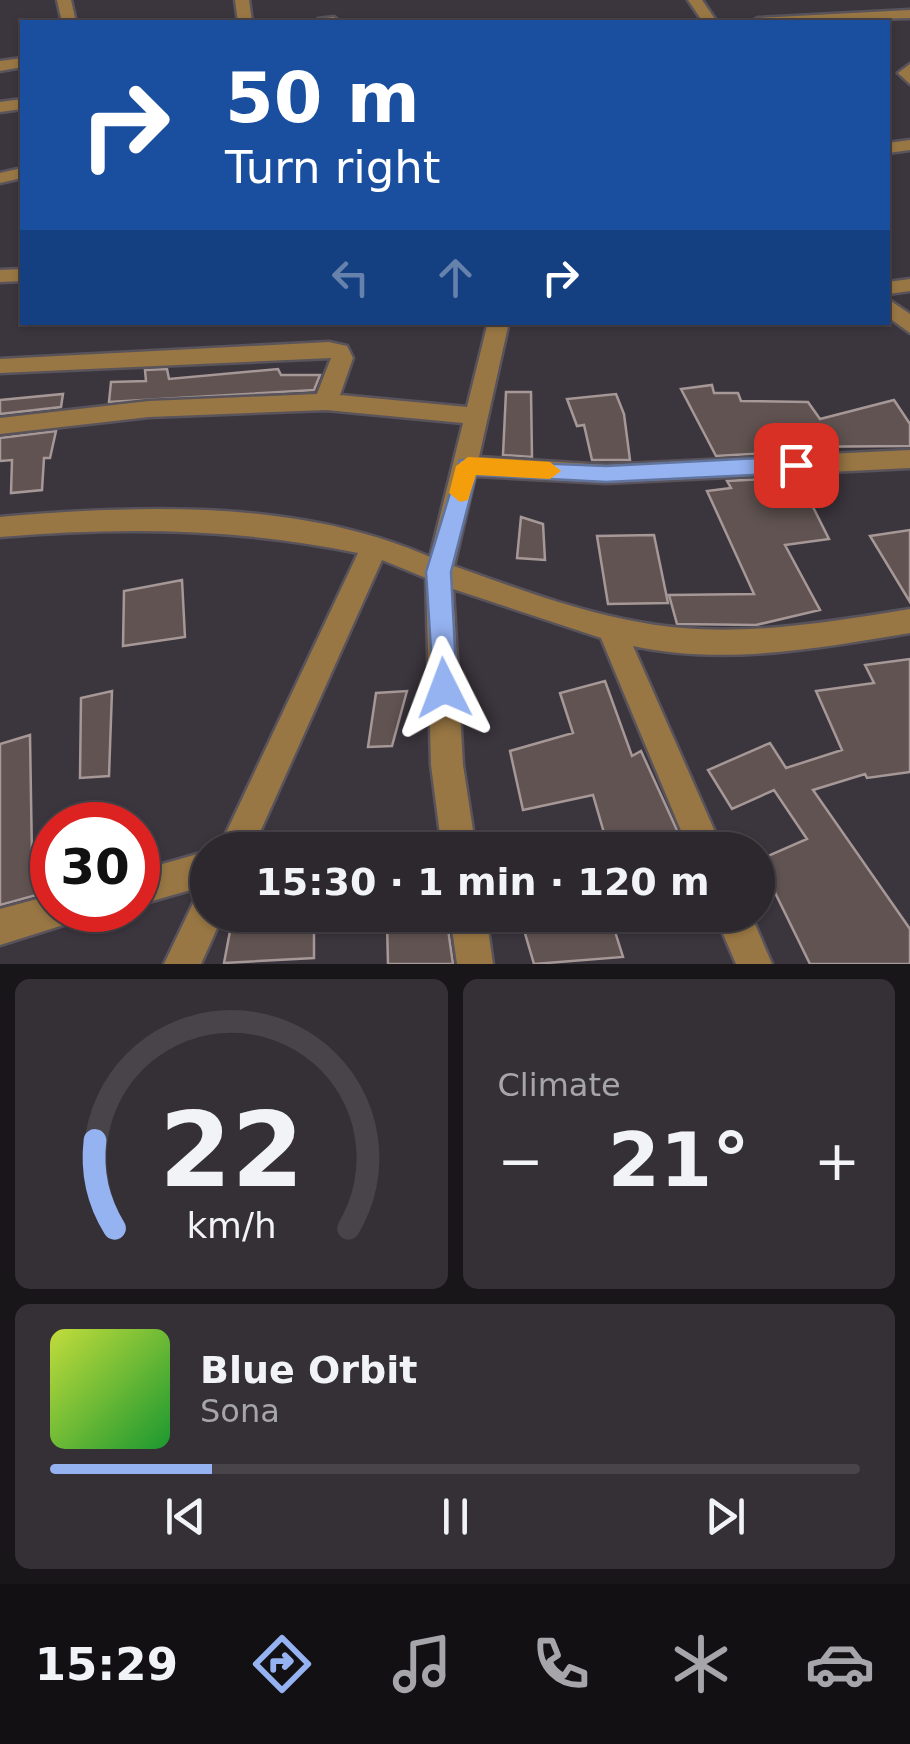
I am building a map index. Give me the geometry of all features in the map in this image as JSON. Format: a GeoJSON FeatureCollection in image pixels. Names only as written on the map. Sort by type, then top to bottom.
{"type":"FeatureCollection","features":[{"type":"Feature","properties":{"kind":"street"},"geometry":{"type":"LineString","coordinates":[[796,20],[910,14]]}},
{"type":"Feature","properties":{"kind":"street"},"geometry":{"type":"LineString","coordinates":[[910,69],[906,73],[910,79]]}},
{"type":"Feature","properties":{"kind":"street"},"geometry":{"type":"LineString","coordinates":[[890,308],[910,326]]}},
{"type":"Feature","properties":{"kind":"street"},"geometry":{"type":"LineString","coordinates":[[456,832],[447,766],[439,572],[468,466],[473,416],[498,325]]}},
{"type":"Feature","properties":{"kind":"street"},"geometry":{"type":"LineString","coordinates":[[0,366],[329,349],[338,351],[342,358],[326,402]]}},
{"type":"Feature","properties":{"kind":"street"},"geometry":{"type":"LineString","coordinates":[[0,426],[149,408],[326,402],[473,416]]}},
{"type":"Feature","properties":{"kind":"street"},"geometry":{"type":"LineString","coordinates":[[468,466],[606,474],[910,459]]}},
{"type":"Feature","properties":{"kind":"street"},"geometry":{"type":"LineString","coordinates":[[0,526],[60,521],[189,521],[281,528],[376,546],[439,572],[611,629],[716,643],[799,639],[910,621]]}},
{"type":"Feature","properties":{"kind":"street"},"geometry":{"type":"LineString","coordinates":[[243,832],[376,546]]}},
{"type":"Feature","properties":{"kind":"street"},"geometry":{"type":"LineString","coordinates":[[611,629],[698,832]]}},
{"type":"Feature","properties":{"kind":"street"},"geometry":{"type":"LineString","coordinates":[[160,882],[190,873]]}},
{"type":"Feature","properties":{"kind":"street"},"geometry":{"type":"LineString","coordinates":[[0,927],[30,918]]}},
{"type":"Feature","properties":{"kind":"street"},"geometry":{"type":"LineString","coordinates":[[182,964],[197,932]]}},
{"type":"Feature","properties":{"kind":"street"},"geometry":{"type":"LineString","coordinates":[[470,932],[475,964]]}},
{"type":"Feature","properties":{"kind":"street"},"geometry":{"type":"LineString","coordinates":[[740,932],[754,964]]}},
{"type":"Feature","properties":{"kind":"building"},"geometry":{"type":"Polygon","coordinates":[[[167,369],[169,379],[278,369],[281,375],[320,375],[314,390],[109,402],[111,382],[146,381],[145,370],[167,369]]]}},
{"type":"Feature","properties":{"kind":"building"},"geometry":{"type":"Polygon","coordinates":[[[712,385],[714,393],[738,393],[741,401],[808,402],[820,419],[894,400],[910,424],[910,446],[783,447],[785,452],[716,456],[681,389],[712,385]]]}},
{"type":"Feature","properties":{"kind":"building"},"geometry":{"type":"Polygon","coordinates":[[[506,392],[531,392],[532,457],[503,455],[506,392]]]}},
{"type":"Feature","properties":{"kind":"building"},"geometry":{"type":"Polygon","coordinates":[[[63,394],[61,407],[0,414],[0,400],[63,394]]]}},
{"type":"Feature","properties":{"kind":"building"},"geometry":{"type":"Polygon","coordinates":[[[616,394],[624,414],[630,460],[592,460],[584,425],[577,426],[567,399],[616,394]]]}},
{"type":"Feature","properties":{"kind":"building"},"geometry":{"type":"Polygon","coordinates":[[[56,431],[50,458],[44,458],[42,490],[11,493],[12,460],[0,461],[0,438],[56,431]]]}},
{"type":"Feature","properties":{"kind":"building"},"geometry":{"type":"Polygon","coordinates":[[[798,477],[829,539],[785,545],[820,610],[756,625],[677,624],[669,595],[754,594],[707,491],[731,488],[727,481],[798,477]]]}},
{"type":"Feature","properties":{"kind":"building"},"geometry":{"type":"Polygon","coordinates":[[[521,517],[543,524],[545,560],[517,558],[521,517]]]}},
{"type":"Feature","properties":{"kind":"building"},"geometry":{"type":"Polygon","coordinates":[[[910,530],[910,602],[870,536],[910,530]]]}},
{"type":"Feature","properties":{"kind":"building"},"geometry":{"type":"Polygon","coordinates":[[[654,535],[668,603],[608,604],[597,536],[654,535]]]}},
{"type":"Feature","properties":{"kind":"building"},"geometry":{"type":"Polygon","coordinates":[[[182,580],[185,637],[123,646],[124,591],[182,580]]]}},
{"type":"Feature","properties":{"kind":"building"},"geometry":{"type":"Polygon","coordinates":[[[910,659],[910,772],[867,778],[865,774],[813,790],[910,929],[910,964],[810,964],[775,893],[775,853],[807,839],[774,790],[732,809],[708,770],[770,743],[786,768],[842,750],[816,691],[874,683],[865,665],[910,659]]]}},
{"type":"Feature","properties":{"kind":"building"},"geometry":{"type":"Polygon","coordinates":[[[605,681],[632,756],[641,751],[678,832],[604,832],[593,795],[523,810],[510,751],[573,733],[560,693],[605,681]]]}},
{"type":"Feature","properties":{"kind":"building"},"geometry":{"type":"Polygon","coordinates":[[[112,691],[109,776],[80,778],[81,698],[112,691]]]}},
{"type":"Feature","properties":{"kind":"building"},"geometry":{"type":"Polygon","coordinates":[[[407,691],[392,746],[368,747],[376,693],[407,691]]]}},
{"type":"Feature","properties":{"kind":"building"},"geometry":{"type":"Polygon","coordinates":[[[30,735],[30,897],[0,905],[0,744],[30,735]]]}},
{"type":"Feature","properties":{"kind":"building"},"geometry":{"type":"Polygon","coordinates":[[[230,932],[314,932],[314,958],[224,963],[230,932]]]}},
{"type":"Feature","properties":{"kind":"building"},"geometry":{"type":"Polygon","coordinates":[[[387,932],[448,932],[453,964],[388,964],[387,932]]]}},
{"type":"Feature","properties":{"kind":"building"},"geometry":{"type":"Polygon","coordinates":[[[525,932],[615,932],[623,957],[534,964],[525,932]]]}},
{"type":"Feature","properties":{"kind":"slow traffic"},"geometry":{"type":"LineString","coordinates":[[460,493],[468,466],[550,471]]}},
{"type":"Feature","properties":{"kind":"route"},"geometry":{"type":"LineString","coordinates":[[444,688],[439,572],[468,466],[606,474],[796,465]]}}]}
